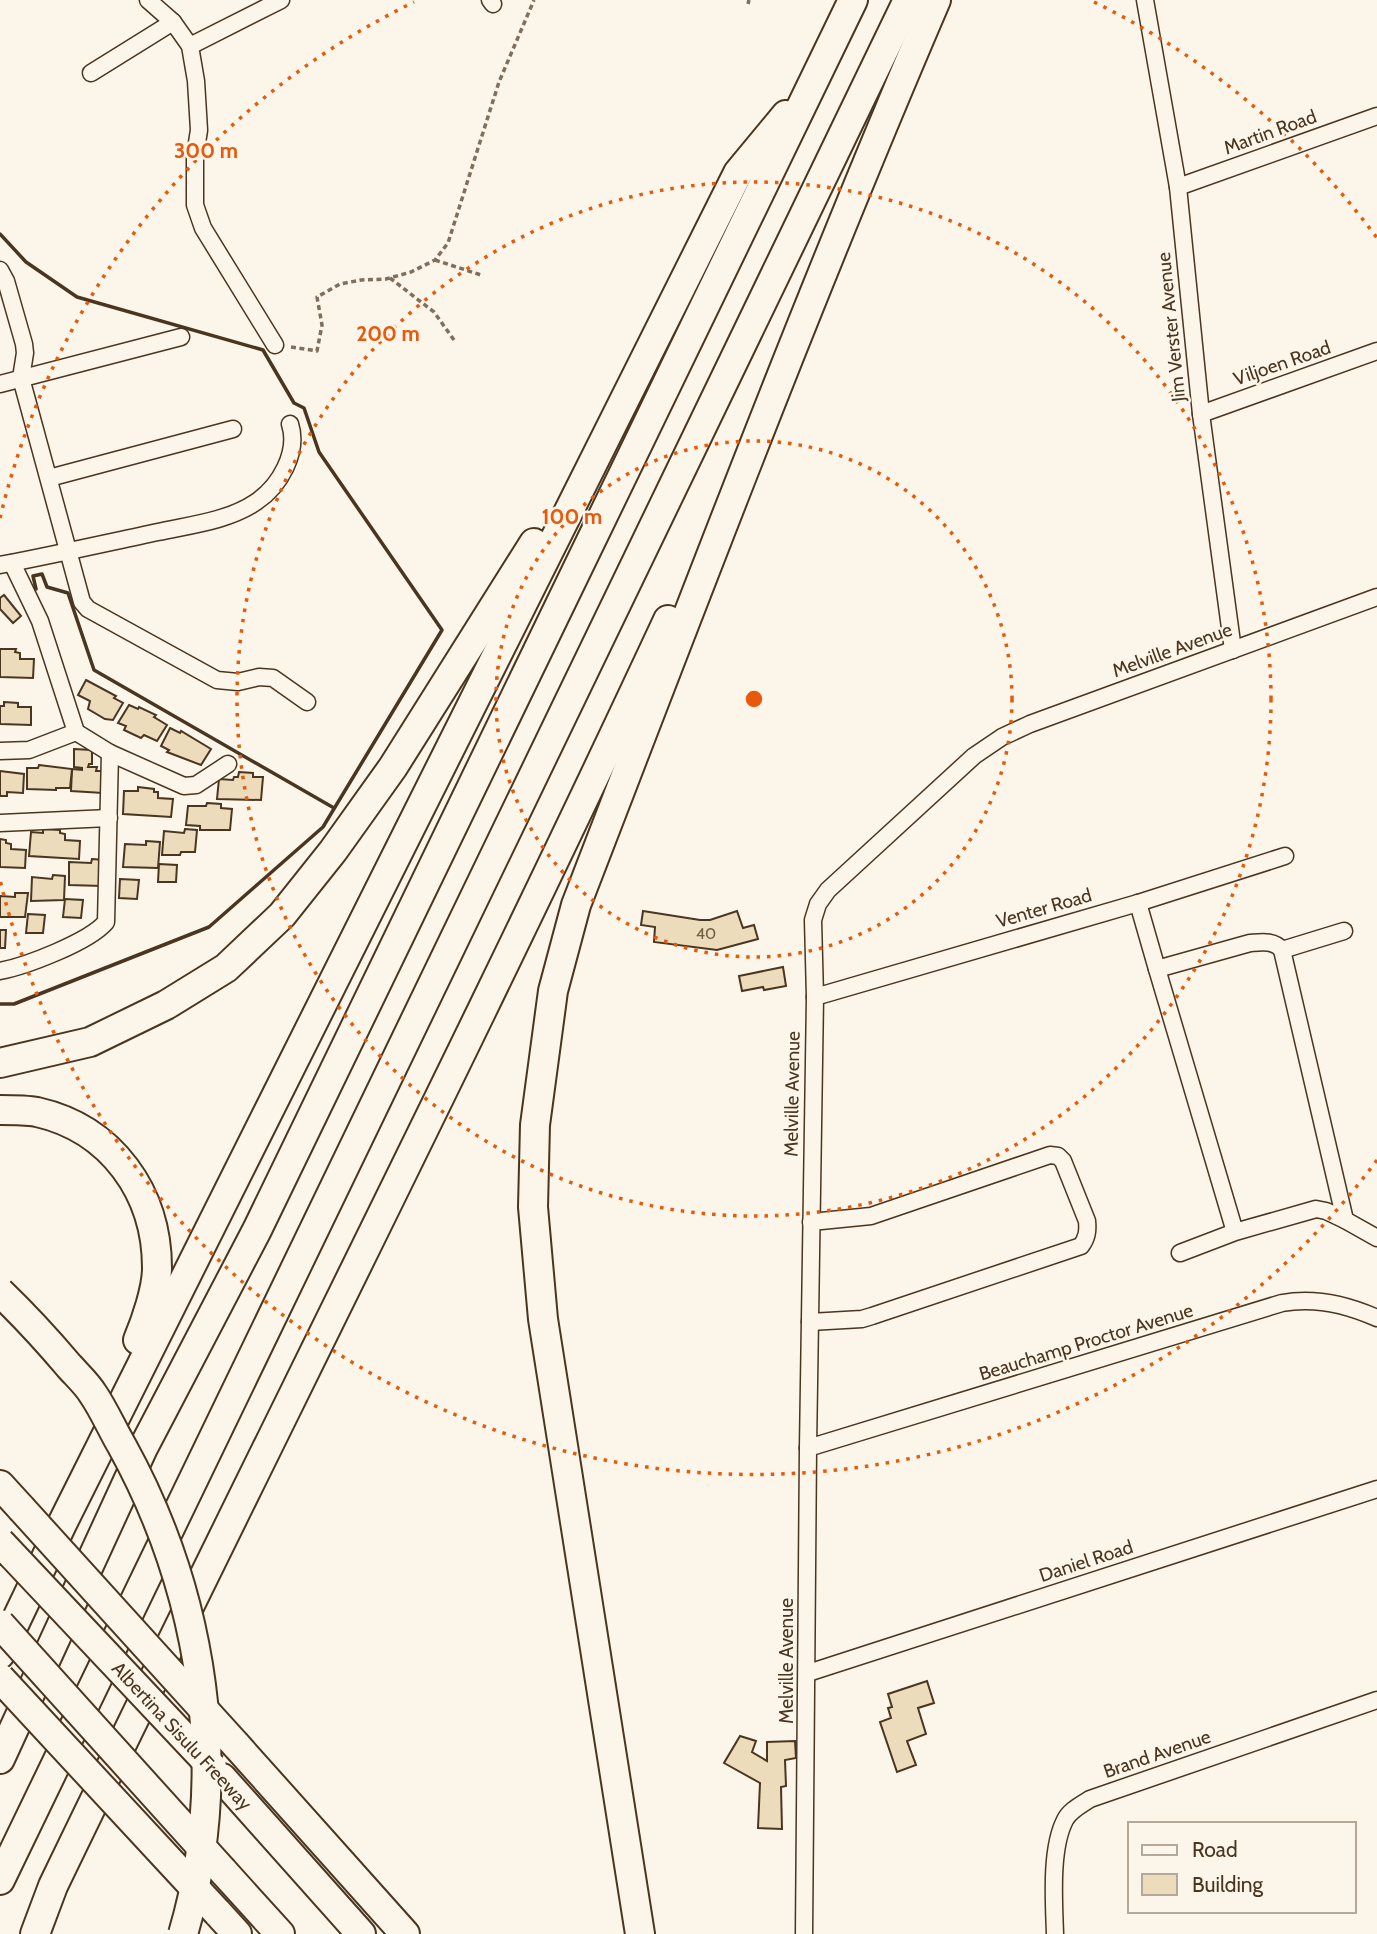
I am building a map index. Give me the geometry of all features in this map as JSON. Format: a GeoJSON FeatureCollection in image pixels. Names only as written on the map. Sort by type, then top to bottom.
{"type":"FeatureCollection","features":[{"type":"Feature","properties":{"kind":"highway"},"geometry":{"type":"LineString","coordinates":[[0,1759],[143,1448],[257,1230],[853,0]]}},
{"type":"Feature","properties":{"kind":"highway"},"geometry":{"type":"LineString","coordinates":[[0,1880],[908,0]]}},
{"type":"Feature","properties":{"kind":"highway"},"geometry":{"type":"LineString","coordinates":[[640,1934],[543,1319],[533,1207],[535,1125],[553,991],[576,905],[775,389],[860,177],[936,0]]}},
{"type":"Feature","properties":{"kind":"highway"},"geometry":{"type":"LineString","coordinates":[[0,1654],[62,1524],[738,173],[816,77]]}},
{"type":"Feature","properties":{"kind":"highway"},"geometry":{"type":"LineString","coordinates":[[35,1934],[53,1886],[177,1629],[569,833],[775,389]]}},
{"type":"Feature","properties":{"kind":"highway"},"geometry":{"type":"LineString","coordinates":[[0,1063],[90,1042],[166,1005],[226,968],[282,915],[333,851],[393,766],[619,409]]}},
{"type":"Feature","properties":{"kind":"highway"},"geometry":{"type":"LineString","coordinates":[[0,1110],[36,1112],[56,1118],[100,1141],[123,1164],[141,1191],[155,1231],[157,1271],[144,1324],[62,1524]]}},
{"type":"Feature","properties":{"kind":"highway"},"geometry":{"type":"LineString","coordinates":[[0,1292],[31,1322],[93,1394],[144,1487],[177,1569],[199,1668],[206,1717],[206,1823],[183,1934]]}},
{"type":"Feature","properties":{"kind":"highway"},"geometry":{"type":"LineString","coordinates":[[0,1485],[405,1934]]}},
{"type":"Feature","properties":{"kind":"highway","name":"Albertina Sisulu Freeway"},"geometry":{"type":"LineString","coordinates":[[0,1542],[222,1778],[361,1934]]}},
{"type":"Feature","properties":{"kind":"highway"},"geometry":{"type":"LineString","coordinates":[[0,1625],[280,1934]]}},
{"type":"Feature","properties":{"kind":"highway"},"geometry":{"type":"LineString","coordinates":[[0,1678],[237,1934]]}},
{"type":"Feature","properties":{"kind":"street"},"geometry":{"type":"LineString","coordinates":[[148,0],[173,22],[190,46],[196,81],[199,130],[195,156],[195,205],[203,228],[275,345]]}},
{"type":"Feature","properties":{"kind":"street"},"geometry":{"type":"LineString","coordinates":[[190,46],[281,0]]}},
{"type":"Feature","properties":{"kind":"street","name":"Jim Verster Avenue"},"geometry":{"type":"LineString","coordinates":[[1145,0],[1178,187],[1201,414],[1233,650]]}},
{"type":"Feature","properties":{"kind":"street"},"geometry":{"type":"LineString","coordinates":[[91,73],[173,22]]}},
{"type":"Feature","properties":{"kind":"street","name":"Martin Road"},"geometry":{"type":"LineString","coordinates":[[1178,187],[1377,116]]}},
{"type":"Feature","properties":{"kind":"street"},"geometry":{"type":"LineString","coordinates":[[2,278],[24,344],[21,378],[70,551],[79,597],[88,609],[217,680],[238,682],[259,677],[272,678],[307,702]]}},
{"type":"Feature","properties":{"kind":"street"},"geometry":{"type":"LineString","coordinates":[[0,384],[181,337]]}},
{"type":"Feature","properties":{"kind":"street","name":"Viljoen Road"},"geometry":{"type":"LineString","coordinates":[[1201,414],[1377,351]]}},
{"type":"Feature","properties":{"kind":"street"},"geometry":{"type":"LineString","coordinates":[[228,764],[196,785],[190,786],[110,754],[76,732],[40,621],[6,564],[208,521],[256,502],[277,483],[286,465],[294,437],[290,424]]}},
{"type":"Feature","properties":{"kind":"street"},"geometry":{"type":"LineString","coordinates":[[49,478],[233,429]]}},
{"type":"Feature","properties":{"kind":"street","name":"Melville Avenue"},"geometry":{"type":"LineString","coordinates":[[804,1934],[815,997],[813,920],[818,904],[828,890],[974,756],[1002,737],[1030,724],[1377,597]]}},
{"type":"Feature","properties":{"kind":"street"},"geometry":{"type":"LineString","coordinates":[[0,751],[29,750],[76,732]]}},
{"type":"Feature","properties":{"kind":"street"},"geometry":{"type":"LineString","coordinates":[[0,971],[23,965],[91,936],[106,922],[110,754]]}},
{"type":"Feature","properties":{"kind":"street"},"geometry":{"type":"LineString","coordinates":[[0,823],[109,818]]}},
{"type":"Feature","properties":{"kind":"street","name":"Venter Road"},"geometry":{"type":"LineString","coordinates":[[815,997],[1285,856]]}},
{"type":"Feature","properties":{"kind":"street"},"geometry":{"type":"LineString","coordinates":[[1138,902],[1235,1232]]}},
{"type":"Feature","properties":{"kind":"street"},"geometry":{"type":"LineString","coordinates":[[1282,950],[1344,931]]}},
{"type":"Feature","properties":{"kind":"street"},"geometry":{"type":"LineString","coordinates":[[1157,969],[1250,943],[1275,943],[1282,950],[1345,1220]]}},
{"type":"Feature","properties":{"kind":"street"},"geometry":{"type":"LineString","coordinates":[[810,1322],[862,1319],[885,1312],[1081,1246],[1086,1240],[1088,1229],[1063,1161],[1058,1156],[1050,1155],[870,1216],[811,1222]]}},
{"type":"Feature","properties":{"kind":"street"},"geometry":{"type":"LineString","coordinates":[[1180,1253],[1235,1232],[1316,1209],[1345,1220],[1377,1238]]}},
{"type":"Feature","properties":{"kind":"street","name":"Beauchamp Proctor Avenue"},"geometry":{"type":"LineString","coordinates":[[808,1448],[1282,1303],[1297,1300],[1331,1303],[1377,1318]]}},
{"type":"Feature","properties":{"kind":"street","name":"Daniel Road"},"geometry":{"type":"LineString","coordinates":[[808,1673],[1377,1489]]}},
{"type":"Feature","properties":{"kind":"street","name":"Brand Avenue"},"geometry":{"type":"LineString","coordinates":[[1055,1934],[1054,1888],[1058,1846],[1066,1818],[1077,1807],[1090,1799],[1377,1700]]}},
{"type":"Feature","properties":{"kind":"path"},"geometry":{"type":"LineString","coordinates":[[275,345],[317,351],[322,325],[317,297],[340,284],[390,278],[411,272],[435,260],[448,243],[499,82],[534,0]]}},
{"type":"Feature","properties":{"kind":"path"},"geometry":{"type":"LineString","coordinates":[[435,260],[481,275]]}},
{"type":"Feature","properties":{"kind":"path"},"geometry":{"type":"LineString","coordinates":[[390,278],[434,312],[454,340]]}},
{"type":"Feature","properties":{"kind":"building"},"geometry":{"type":"Polygon","coordinates":[[[4,595],[21,616],[13,623],[0,609],[0,598],[4,595]]]}},
{"type":"Feature","properties":{"kind":"building"},"geometry":{"type":"Polygon","coordinates":[[[0,649],[16,649],[15,652],[20,653],[20,659],[34,659],[33,678],[0,677],[0,649]]]}},
{"type":"Feature","properties":{"kind":"building"},"geometry":{"type":"Polygon","coordinates":[[[86,680],[116,696],[114,698],[123,703],[113,720],[105,719],[88,709],[90,701],[78,695],[86,680]]]}},
{"type":"Feature","properties":{"kind":"building"},"geometry":{"type":"Polygon","coordinates":[[[4,702],[18,703],[18,707],[31,707],[31,725],[0,724],[0,706],[4,706],[4,702]]]}},
{"type":"Feature","properties":{"kind":"building"},"geometry":{"type":"Polygon","coordinates":[[[129,705],[156,715],[154,717],[167,725],[157,741],[144,735],[141,738],[124,730],[126,726],[118,723],[129,705]]]}},
{"type":"Feature","properties":{"kind":"building"},"geometry":{"type":"Polygon","coordinates":[[[170,728],[180,733],[181,731],[211,749],[201,765],[167,752],[169,750],[161,746],[170,728]]]}},
{"type":"Feature","properties":{"kind":"building"},"geometry":{"type":"Polygon","coordinates":[[[74,749],[92,750],[92,764],[88,767],[97,767],[96,771],[104,771],[103,793],[71,791],[72,769],[82,770],[74,767],[74,749]]]}},
{"type":"Feature","properties":{"kind":"building"},"geometry":{"type":"Polygon","coordinates":[[[39,765],[72,769],[70,788],[27,789],[27,768],[38,768],[39,765]]]}},
{"type":"Feature","properties":{"kind":"building"},"geometry":{"type":"Polygon","coordinates":[[[0,771],[24,774],[23,793],[7,792],[7,796],[0,796],[0,771]]]}},
{"type":"Feature","properties":{"kind":"building"},"geometry":{"type":"Polygon","coordinates":[[[239,772],[263,777],[261,800],[217,799],[219,779],[233,780],[238,777],[239,772]]]}},
{"type":"Feature","properties":{"kind":"building"},"geometry":{"type":"Polygon","coordinates":[[[138,787],[154,789],[154,792],[158,792],[158,798],[173,799],[171,817],[123,814],[124,791],[138,791],[138,787]]]}},
{"type":"Feature","properties":{"kind":"building"},"geometry":{"type":"Polygon","coordinates":[[[207,803],[221,804],[221,808],[232,809],[230,830],[200,830],[200,826],[186,825],[188,806],[206,806],[207,803]]]}},
{"type":"Feature","properties":{"kind":"building"},"geometry":{"type":"Polygon","coordinates":[[[43,829],[60,830],[60,833],[65,834],[65,840],[80,841],[79,859],[29,856],[31,832],[43,833],[43,829]]]}},
{"type":"Feature","properties":{"kind":"building"},"geometry":{"type":"Polygon","coordinates":[[[185,829],[197,830],[195,852],[162,855],[164,831],[184,833],[185,829]]]}},
{"type":"Feature","properties":{"kind":"building"},"geometry":{"type":"Polygon","coordinates":[[[0,839],[11,844],[11,849],[26,850],[25,868],[0,867],[0,839]]]}},
{"type":"Feature","properties":{"kind":"building"},"geometry":{"type":"Polygon","coordinates":[[[146,841],[160,842],[158,868],[123,867],[125,844],[146,845],[146,841]]]}},
{"type":"Feature","properties":{"kind":"building"},"geometry":{"type":"Polygon","coordinates":[[[92,859],[104,860],[102,886],[69,885],[69,862],[91,863],[92,859]]]}},
{"type":"Feature","properties":{"kind":"building"},"geometry":{"type":"Polygon","coordinates":[[[159,864],[177,865],[176,882],[158,882],[159,864]]]}},
{"type":"Feature","properties":{"kind":"building"},"geometry":{"type":"Polygon","coordinates":[[[53,875],[65,876],[64,900],[31,901],[32,877],[52,879],[53,875]]]}},
{"type":"Feature","properties":{"kind":"building"},"geometry":{"type":"Polygon","coordinates":[[[120,879],[139,880],[137,899],[119,898],[120,879]]]}},
{"type":"Feature","properties":{"kind":"building"},"geometry":{"type":"Polygon","coordinates":[[[15,893],[28,893],[25,917],[0,917],[0,896],[15,897],[15,893]]]}},
{"type":"Feature","properties":{"kind":"building"},"geometry":{"type":"Polygon","coordinates":[[[65,899],[83,900],[81,918],[63,917],[65,899]]]}},
{"type":"Feature","properties":{"kind":"building"},"geometry":{"type":"Polygon","coordinates":[[[643,911],[710,920],[737,911],[743,928],[754,925],[758,939],[717,950],[654,942],[655,927],[641,925],[643,911]]]}},
{"type":"Feature","properties":{"kind":"building"},"geometry":{"type":"Polygon","coordinates":[[[28,914],[45,915],[43,933],[26,933],[28,914]]]}},
{"type":"Feature","properties":{"kind":"building"},"geometry":{"type":"Polygon","coordinates":[[[0,930],[6,930],[5,948],[0,948],[0,930]]]}},
{"type":"Feature","properties":{"kind":"building"},"geometry":{"type":"Polygon","coordinates":[[[783,967],[786,986],[742,991],[739,976],[783,967]]]}},
{"type":"Feature","properties":{"kind":"building"},"geometry":{"type":"Polygon","coordinates":[[[927,1681],[934,1703],[918,1708],[926,1734],[907,1741],[916,1765],[897,1772],[880,1722],[891,1718],[888,1708],[892,1707],[888,1694],[927,1681]]]}},
{"type":"Feature","properties":{"kind":"building"},"geometry":{"type":"Polygon","coordinates":[[[740,1736],[756,1741],[752,1752],[767,1761],[767,1742],[795,1741],[796,1758],[785,1760],[786,1786],[781,1787],[782,1829],[758,1828],[760,1783],[724,1763],[740,1736]]]}},
{"type":"Feature","properties":{"kind":"wall"},"geometry":{"type":"LineString","coordinates":[[0,234],[26,262],[77,297],[263,350],[294,403],[304,408],[319,452],[442,630],[323,827],[209,927],[14,1004],[0,1004]]}},
{"type":"Feature","properties":{"kind":"wall"},"geometry":{"type":"LineString","coordinates":[[36,589],[33,576],[42,574],[47,587],[68,593],[94,670],[334,808]]}}]}
